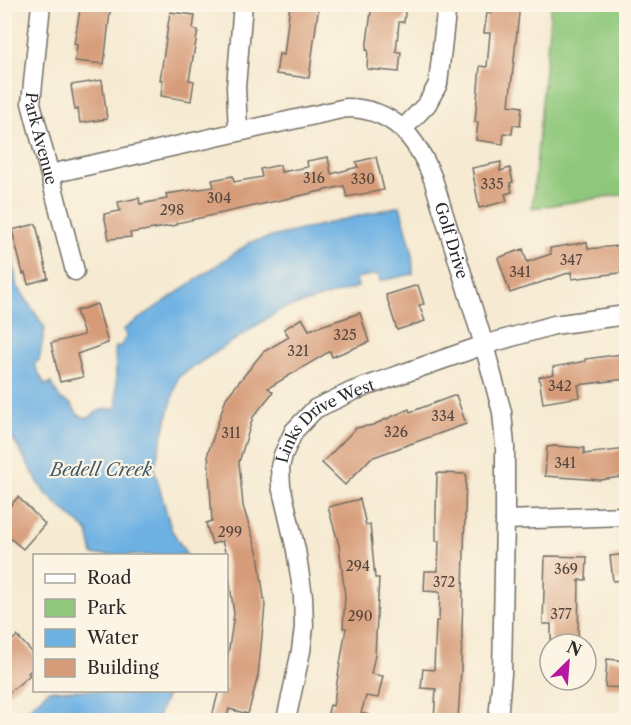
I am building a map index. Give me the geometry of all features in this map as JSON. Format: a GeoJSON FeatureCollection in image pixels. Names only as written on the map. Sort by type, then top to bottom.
{"type":"FeatureCollection","features":[{"type":"Feature","properties":{"kind":"street","name":"Park Avenue"},"geometry":{"type":"LineString","coordinates":[[41,4],[31,103],[75,271]]}},
{"type":"Feature","properties":{"kind":"street"},"geometry":{"type":"LineString","coordinates":[[238,131],[236,87],[243,4]]}},
{"type":"Feature","properties":{"kind":"street"},"geometry":{"type":"LineString","coordinates":[[403,129],[427,104],[438,84],[447,4]]}},
{"type":"Feature","properties":{"kind":"street","name":"Golf Drive"},"geometry":{"type":"LineString","coordinates":[[50,174],[346,108],[382,115],[392,120],[416,142],[433,178],[502,412],[505,446],[505,520],[502,674],[498,720]]}},
{"type":"Feature","properties":{"kind":"street","name":"Links Drive West"},"geometry":{"type":"LineString","coordinates":[[286,720],[304,627],[303,596],[296,550],[281,486],[280,467],[294,431],[315,409],[353,391],[484,345],[554,325],[627,315]]}},
{"type":"Feature","properties":{"kind":"street"},"geometry":{"type":"LineString","coordinates":[[505,520],[627,516]]}},
{"type":"Feature","properties":{"kind":"green space"},"geometry":{"type":"Polygon","coordinates":[[[551,5],[626,5],[626,194],[532,208],[551,5]]]}},
{"type":"Feature","properties":{"kind":"water","name":"Bedell Creek"},"geometry":{"type":"Polygon","coordinates":[[[5,198],[16,284],[45,328],[39,360],[34,364],[45,385],[51,383],[60,399],[71,404],[78,415],[88,418],[100,410],[117,408],[115,347],[120,347],[127,336],[123,330],[251,242],[400,206],[412,250],[413,274],[380,281],[378,274],[356,278],[358,287],[280,310],[178,377],[154,468],[171,529],[186,554],[93,554],[88,532],[44,492],[5,425],[5,198]]]}},
{"type":"Feature","properties":{"kind":"water"},"geometry":{"type":"Polygon","coordinates":[[[47,692],[168,692],[157,720],[16,720],[47,692]]]}},
{"type":"Feature","properties":{"kind":"building"},"geometry":{"type":"Polygon","coordinates":[[[81,4],[111,4],[104,64],[75,61],[77,45],[74,44],[81,4]]]}},
{"type":"Feature","properties":{"kind":"building"},"geometry":{"type":"Polygon","coordinates":[[[290,4],[319,4],[309,78],[276,74],[279,54],[284,55],[290,4]]]}},
{"type":"Feature","properties":{"kind":"building"},"geometry":{"type":"Polygon","coordinates":[[[372,4],[406,4],[404,22],[399,22],[396,52],[401,52],[399,72],[367,69],[368,50],[366,50],[372,4]]]}},
{"type":"Feature","properties":{"kind":"building"},"geometry":{"type":"Polygon","coordinates":[[[494,4],[520,4],[509,105],[522,107],[520,126],[513,125],[512,134],[504,133],[503,144],[476,140],[478,122],[475,122],[480,66],[487,67],[490,33],[484,33],[487,13],[492,14],[494,4]]]}},
{"type":"Feature","properties":{"kind":"building"},"geometry":{"type":"Polygon","coordinates":[[[170,12],[195,15],[193,29],[198,30],[189,80],[194,81],[191,101],[161,96],[163,80],[160,80],[170,12]]]}},
{"type":"Feature","properties":{"kind":"building"},"geometry":{"type":"Polygon","coordinates":[[[102,80],[107,119],[80,123],[78,109],[75,110],[71,85],[102,80]]]}},
{"type":"Feature","properties":{"kind":"building"},"geometry":{"type":"Polygon","coordinates":[[[328,157],[331,174],[358,167],[356,162],[376,157],[384,190],[347,197],[344,186],[177,223],[177,225],[130,233],[131,237],[109,239],[104,214],[120,211],[118,202],[139,198],[140,204],[167,199],[166,194],[214,187],[212,180],[233,176],[234,182],[262,177],[260,169],[280,165],[281,172],[308,167],[307,161],[328,157]]]}},
{"type":"Feature","properties":{"kind":"building"},"geometry":{"type":"Polygon","coordinates":[[[501,162],[500,171],[510,168],[513,182],[510,183],[512,192],[505,194],[507,201],[479,208],[472,168],[501,162]]]}},
{"type":"Feature","properties":{"kind":"building"},"geometry":{"type":"Polygon","coordinates":[[[36,224],[48,278],[28,284],[25,273],[23,274],[12,230],[36,224]]]}},
{"type":"Feature","properties":{"kind":"building"},"geometry":{"type":"Polygon","coordinates":[[[587,242],[588,249],[627,245],[627,272],[572,279],[571,272],[510,293],[498,258],[523,249],[527,262],[551,254],[550,248],[587,242]]]}},
{"type":"Feature","properties":{"kind":"building"},"geometry":{"type":"Polygon","coordinates":[[[418,285],[424,304],[419,305],[425,321],[397,330],[386,295],[418,285]]]}},
{"type":"Feature","properties":{"kind":"building"},"geometry":{"type":"Polygon","coordinates":[[[97,304],[108,343],[77,354],[83,377],[60,382],[51,343],[84,335],[76,311],[97,304]]]}},
{"type":"Feature","properties":{"kind":"building"},"geometry":{"type":"Polygon","coordinates":[[[360,313],[369,342],[332,357],[330,351],[268,388],[273,392],[253,417],[239,462],[243,506],[258,554],[265,606],[258,676],[248,714],[229,709],[226,720],[211,720],[218,692],[228,692],[228,655],[234,614],[228,554],[226,554],[222,541],[212,544],[206,523],[212,521],[208,453],[226,398],[263,352],[289,337],[284,329],[302,318],[309,330],[360,313]]]}},
{"type":"Feature","properties":{"kind":"building"},"geometry":{"type":"Polygon","coordinates":[[[622,354],[626,379],[578,385],[580,397],[543,403],[539,377],[554,374],[553,367],[586,361],[585,359],[622,354]]]}},
{"type":"Feature","properties":{"kind":"building"},"geometry":{"type":"Polygon","coordinates":[[[456,395],[466,424],[371,458],[345,485],[322,463],[356,428],[373,425],[409,409],[410,412],[456,395]]]}},
{"type":"Feature","properties":{"kind":"building"},"geometry":{"type":"Polygon","coordinates":[[[547,447],[584,448],[584,454],[627,449],[627,476],[600,480],[545,476],[547,447]]]}},
{"type":"Feature","properties":{"kind":"building"},"geometry":{"type":"Polygon","coordinates":[[[437,473],[466,474],[458,720],[434,720],[436,689],[421,688],[423,669],[434,670],[436,621],[439,621],[440,592],[424,591],[425,571],[438,571],[437,473]]]}},
{"type":"Feature","properties":{"kind":"building"},"geometry":{"type":"Polygon","coordinates":[[[18,497],[45,524],[23,549],[4,533],[4,513],[18,497]]]}},
{"type":"Feature","properties":{"kind":"building"},"geometry":{"type":"Polygon","coordinates":[[[360,499],[366,525],[370,524],[375,578],[379,578],[375,655],[371,674],[383,676],[378,698],[366,696],[361,713],[370,715],[370,720],[326,720],[330,705],[333,706],[346,628],[343,628],[345,596],[339,545],[328,507],[360,499]]]}},
{"type":"Feature","properties":{"kind":"building"},"geometry":{"type":"Polygon","coordinates":[[[627,554],[627,580],[613,581],[610,556],[627,554]]]}},
{"type":"Feature","properties":{"kind":"building"},"geometry":{"type":"Polygon","coordinates":[[[545,556],[587,557],[586,580],[579,580],[578,632],[551,632],[551,624],[543,624],[545,556]]]}},
{"type":"Feature","properties":{"kind":"building"},"geometry":{"type":"Polygon","coordinates":[[[17,636],[33,653],[33,668],[28,673],[30,675],[4,697],[4,648],[17,636]]]}},
{"type":"Feature","properties":{"kind":"building"},"geometry":{"type":"Polygon","coordinates":[[[607,659],[627,661],[627,688],[605,687],[607,659]]]}}]}
